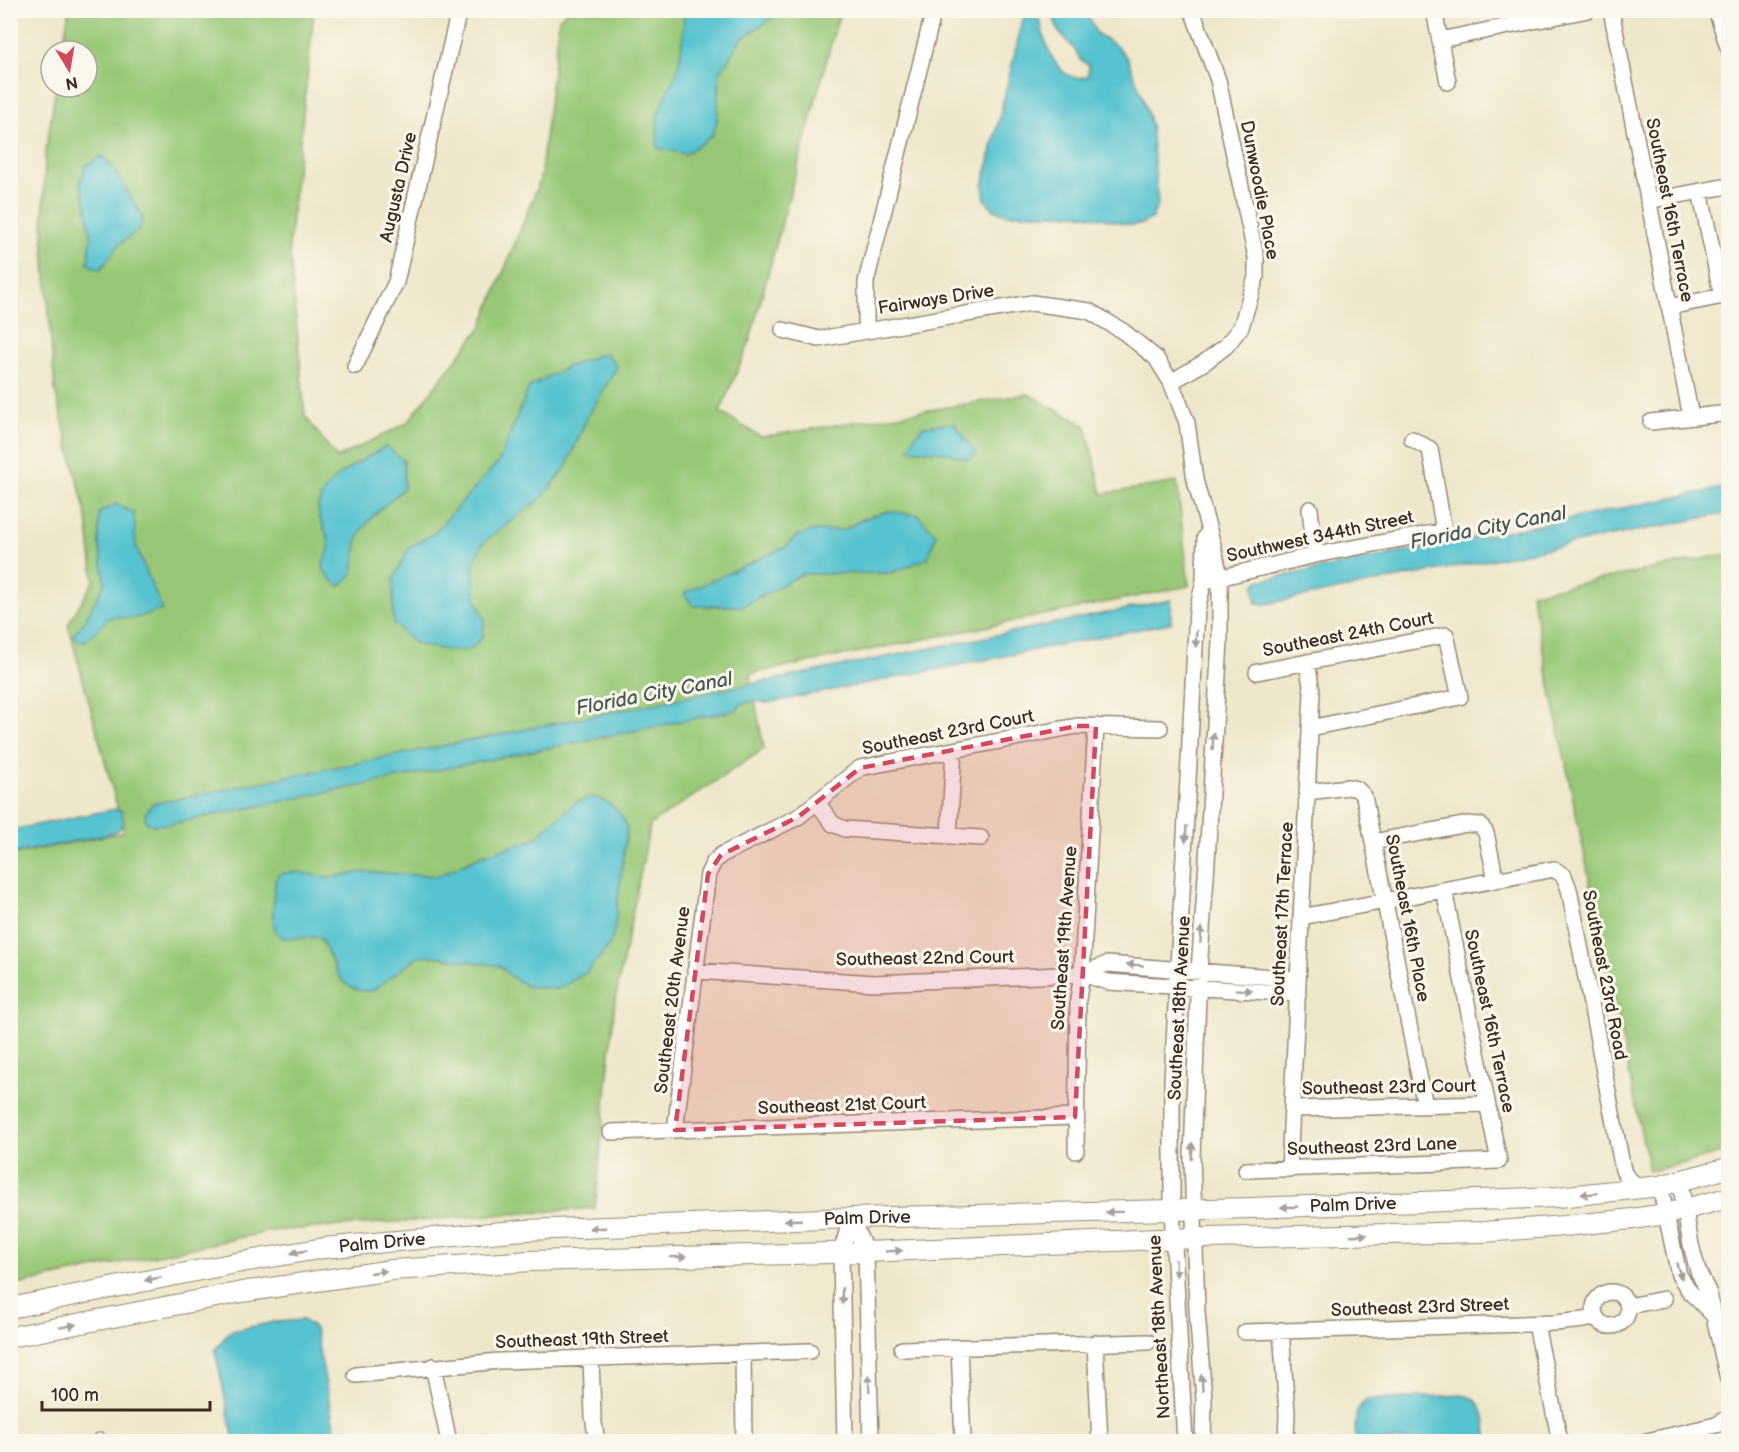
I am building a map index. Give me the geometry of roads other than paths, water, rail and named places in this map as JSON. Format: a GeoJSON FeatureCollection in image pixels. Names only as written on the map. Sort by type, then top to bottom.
{"type":"FeatureCollection","features":[{"type":"Feature","properties":{"kind":"main road","name":"Palm Drive"},"geometry":{"type":"LineString","coordinates":[[10,1308],[210,1268],[344,1246],[525,1230],[851,1218],[1492,1200],[1640,1189],[1728,1168]]}},
{"type":"Feature","properties":{"kind":"main road","name":"Palm Drive"},"geometry":{"type":"LineString","coordinates":[[10,1337],[242,1292],[392,1270],[531,1261],[841,1253],[1184,1238],[1484,1232],[1564,1226],[1666,1214],[1728,1198]]}},
{"type":"Feature","properties":{"kind":"street","name":"Augusta Drive"},"geometry":{"type":"LineString","coordinates":[[355,366],[396,282],[459,10]]}},
{"type":"Feature","properties":{"kind":"street","name":"Fairways Drive"},"geometry":{"type":"LineString","coordinates":[[934,10],[866,282],[866,331],[1032,303],[1089,311],[1124,333],[1156,358],[1172,382],[1187,423],[1196,480],[1220,578]]}},
{"type":"Feature","properties":{"kind":"street","name":"Dunwoodie Place"},"geometry":{"type":"LineString","coordinates":[[1172,382],[1226,346],[1241,327],[1256,277],[1256,257],[1218,80],[1191,10]]}},
{"type":"Feature","properties":{"kind":"street"},"geometry":{"type":"LineString","coordinates":[[1434,10],[1448,82]]}},
{"type":"Feature","properties":{"kind":"street"},"geometry":{"type":"LineString","coordinates":[[1440,40],[1588,10]]}},
{"type":"Feature","properties":{"kind":"street","name":"Southeast 16th Terrace"},"geometry":{"type":"LineString","coordinates":[[1611,10],[1691,417]]}},
{"type":"Feature","properties":{"kind":"street"},"geometry":{"type":"LineString","coordinates":[[1716,10],[1728,47]]}},
{"type":"Feature","properties":{"kind":"street"},"geometry":{"type":"LineString","coordinates":[[1648,201],[1728,186]]}},
{"type":"Feature","properties":{"kind":"street"},"geometry":{"type":"LineString","coordinates":[[1669,307],[1725,296],[1700,191]]}},
{"type":"Feature","properties":{"kind":"street"},"geometry":{"type":"LineString","coordinates":[[783,330],[819,339],[866,331]]}},
{"type":"Feature","properties":{"kind":"street"},"geometry":{"type":"LineString","coordinates":[[1651,422],[1728,413]]}},
{"type":"Feature","properties":{"kind":"street","name":"Southwest 344th Street"},"geometry":{"type":"LineString","coordinates":[[1204,581],[1315,555],[1444,531],[1430,449],[1412,438]]}},
{"type":"Feature","properties":{"kind":"street"},"geometry":{"type":"LineString","coordinates":[[1310,509],[1315,555]]}},
{"type":"Feature","properties":{"kind":"street","name":"Fairways Drive"},"geometry":{"type":"LineString","coordinates":[[1204,581],[1206,519]]}},
{"type":"Feature","properties":{"kind":"street","name":"Southeast 18th Avenue"},"geometry":{"type":"LineString","coordinates":[[1203,1442],[1204,1399],[1184,1238],[1192,1209],[1198,970],[1220,641],[1220,578]]}},
{"type":"Feature","properties":{"kind":"street","name":"Southeast 18th Avenue"},"geometry":{"type":"LineString","coordinates":[[1172,1210],[1172,1081],[1197,609],[1204,581]]}},
{"type":"Feature","properties":{"kind":"street","name":"Southeast 24th Court"},"geometry":{"type":"LineString","coordinates":[[1257,672],[1446,635],[1460,697],[1310,728]]}},
{"type":"Feature","properties":{"kind":"street","name":"Southeast 17th Terrace"},"geometry":{"type":"LineString","coordinates":[[1289,1169],[1312,692],[1307,662]]}},
{"type":"Feature","properties":{"kind":"street","name":"Southeast 23rd Court"},"geometry":{"type":"LineString","coordinates":[[708,874],[714,862],[721,855],[798,817],[860,768],[1077,726],[1160,728]]}},
{"type":"Feature","properties":{"kind":"street","name":"Southeast 19th Avenue"},"geometry":{"type":"LineString","coordinates":[[1076,1151],[1078,999],[1082,974],[1096,726]]}},
{"type":"Feature","properties":{"kind":"street"},"geometry":{"type":"LineString","coordinates":[[949,836],[954,750]]}},
{"type":"Feature","properties":{"kind":"street","name":"Southeast 16th Place"},"geometry":{"type":"LineString","coordinates":[[1307,792],[1348,787],[1357,789],[1364,796],[1425,1106]]}},
{"type":"Feature","properties":{"kind":"street"},"geometry":{"type":"LineString","coordinates":[[817,802],[833,824],[845,829],[981,838]]}},
{"type":"Feature","properties":{"kind":"street"},"geometry":{"type":"LineString","coordinates":[[1373,843],[1468,824],[1480,825],[1486,833],[1496,880]]}},
{"type":"Feature","properties":{"kind":"street","name":"Southeast 23rd Road"},"geometry":{"type":"LineString","coordinates":[[1301,917],[1554,869],[1564,876],[1569,889],[1623,1170]]}},
{"type":"Feature","properties":{"kind":"street","name":"Southeast 20th Avenue"},"geometry":{"type":"LineString","coordinates":[[675,1130],[708,874]]}},
{"type":"Feature","properties":{"kind":"street","name":"Southeast 16th Terrace"},"geometry":{"type":"LineString","coordinates":[[1444,890],[1499,1161]]}},
{"type":"Feature","properties":{"kind":"street","name":"Southeast 22nd Court"},"geometry":{"type":"LineString","coordinates":[[1082,974],[1107,963],[1198,970],[1298,986]]}},
{"type":"Feature","properties":{"kind":"street","name":"Southeast 22nd Court"},"geometry":{"type":"LineString","coordinates":[[695,971],[874,982],[1082,974],[1108,982],[1177,986],[1298,986]]}},
{"type":"Feature","properties":{"kind":"street","name":"Southeast 23rd Court"},"geometry":{"type":"LineString","coordinates":[[1292,1109],[1487,1104]]}},
{"type":"Feature","properties":{"kind":"street","name":"Southeast 21st Court"},"geometry":{"type":"LineString","coordinates":[[611,1132],[1075,1117]]}},
{"type":"Feature","properties":{"kind":"street","name":"Southeast 23rd Lane"},"geometry":{"type":"LineString","coordinates":[[1246,1170],[1499,1161]]}},
{"type":"Feature","properties":{"kind":"street"},"geometry":{"type":"LineString","coordinates":[[1623,1170],[1640,1189]]}},
{"type":"Feature","properties":{"kind":"street"},"geometry":{"type":"LineString","coordinates":[[1615,1191],[1623,1170]]}},
{"type":"Feature","properties":{"kind":"street"},"geometry":{"type":"LineString","coordinates":[[1680,1181],[1698,1271],[1709,1294],[1728,1379]]}},
{"type":"Feature","properties":{"kind":"street"},"geometry":{"type":"LineString","coordinates":[[1660,1186],[1679,1275],[1690,1292],[1714,1316]]}},
{"type":"Feature","properties":{"kind":"street","name":"Northeast 18th Avenue"},"geometry":{"type":"LineString","coordinates":[[1172,1210],[1184,1238],[1185,1442]]}},
{"type":"Feature","properties":{"kind":"street"},"geometry":{"type":"LineString","coordinates":[[851,1218],[866,1252],[871,1442]]}},
{"type":"Feature","properties":{"kind":"street"},"geometry":{"type":"LineString","coordinates":[[845,1442],[841,1253],[851,1218]]}},
{"type":"Feature","properties":{"kind":"street"},"geometry":{"type":"LineString","coordinates":[[1612,1292],[1622,1296],[1628,1306],[1626,1317],[1614,1326],[1604,1324],[1596,1317],[1595,1306],[1601,1296],[1606,1293],[1612,1292]]}},
{"type":"Feature","properties":{"kind":"street"},"geometry":{"type":"LineString","coordinates":[[1628,1306],[1664,1299]]}},
{"type":"Feature","properties":{"kind":"street","name":"Southeast 23rd Street"},"geometry":{"type":"LineString","coordinates":[[1245,1332],[1536,1324],[1596,1317]]}},
{"type":"Feature","properties":{"kind":"street"},"geometry":{"type":"LineString","coordinates":[[1536,1324],[1560,1442]]}},
{"type":"Feature","properties":{"kind":"street"},"geometry":{"type":"LineString","coordinates":[[1281,1330],[1287,1413],[1286,1442]]}},
{"type":"Feature","properties":{"kind":"street"},"geometry":{"type":"LineString","coordinates":[[902,1348],[1148,1342]]}},
{"type":"Feature","properties":{"kind":"street"},"geometry":{"type":"LineString","coordinates":[[1095,1343],[1100,1442]]}},
{"type":"Feature","properties":{"kind":"street"},"geometry":{"type":"LineString","coordinates":[[959,1347],[963,1442]]}},
{"type":"Feature","properties":{"kind":"street","name":"Southeast 19th Street"},"geometry":{"type":"LineString","coordinates":[[356,1375],[499,1361],[810,1351]]}},
{"type":"Feature","properties":{"kind":"street"},"geometry":{"type":"LineString","coordinates":[[742,1353],[744,1442]]}},
{"type":"Feature","properties":{"kind":"street"},"geometry":{"type":"LineString","coordinates":[[591,1358],[593,1416],[597,1442]]}},
{"type":"Feature","properties":{"kind":"street"},"geometry":{"type":"LineString","coordinates":[[433,1366],[449,1442]]}},
{"type":"Feature","properties":{"kind":"street"},"geometry":{"type":"LineString","coordinates":[[1643,1442],[1716,1425],[1728,1418]]}},
{"type":"Feature","properties":{"kind":"water"},"geometry":{"type":"Polygon","coordinates":[[[684,11],[776,11],[775,16],[741,39],[720,72],[717,121],[712,136],[685,154],[657,148],[658,114],[678,69],[684,11]]]}},
{"type":"Feature","properties":{"kind":"water"},"geometry":{"type":"Polygon","coordinates":[[[1046,11],[1086,11],[1096,33],[1118,47],[1127,58],[1151,125],[1158,204],[1152,218],[1142,224],[1131,225],[1083,214],[1007,214],[994,210],[985,199],[983,186],[1023,19],[1027,15],[1040,20],[1049,50],[1060,69],[1077,78],[1088,76],[1089,65],[1080,60],[1076,51],[1058,31],[1052,13],[1046,11]]]}},
{"type":"Feature","properties":{"kind":"water"},"geometry":{"type":"Polygon","coordinates":[[[102,156],[114,169],[143,217],[140,229],[120,244],[100,270],[88,264],[91,238],[80,182],[86,165],[102,156]]]}},
{"type":"Feature","properties":{"kind":"water"},"geometry":{"type":"Polygon","coordinates":[[[606,353],[617,367],[587,418],[565,469],[543,497],[482,544],[473,565],[476,599],[485,620],[482,638],[471,649],[451,651],[416,644],[393,623],[393,580],[409,548],[433,534],[499,461],[529,387],[569,366],[606,353]]]}},
{"type":"Feature","properties":{"kind":"water"},"geometry":{"type":"Polygon","coordinates":[[[954,423],[977,454],[967,459],[945,452],[909,449],[914,437],[923,426],[954,423]]]}},
{"type":"Feature","properties":{"kind":"water"},"geometry":{"type":"Polygon","coordinates":[[[386,446],[404,461],[404,488],[375,514],[361,532],[356,547],[354,568],[346,581],[339,586],[323,567],[329,542],[318,511],[321,496],[345,471],[386,446]]]}},
{"type":"Feature","properties":{"kind":"water","name":"Florida City Canal"},"geometry":{"type":"Polygon","coordinates":[[[1728,487],[1728,513],[1266,604],[1256,603],[1254,586],[1258,581],[1728,487]]]}},
{"type":"Feature","properties":{"kind":"water"},"geometry":{"type":"Polygon","coordinates":[[[115,504],[134,513],[136,546],[162,610],[135,618],[110,617],[86,640],[79,642],[73,635],[84,622],[105,582],[99,543],[99,513],[115,504]]]}},
{"type":"Feature","properties":{"kind":"water"},"geometry":{"type":"Polygon","coordinates":[[[889,511],[918,515],[936,535],[928,558],[891,573],[802,574],[743,606],[693,606],[684,593],[785,547],[797,536],[814,531],[843,530],[865,518],[889,511]]]}},
{"type":"Feature","properties":{"kind":"water","name":"Florida City Canal"},"geometry":{"type":"Polygon","coordinates":[[[1171,600],[1171,623],[767,703],[753,701],[741,704],[737,710],[169,824],[152,825],[146,822],[145,814],[152,804],[1171,600]]]}},
{"type":"Feature","properties":{"kind":"water"},"geometry":{"type":"Polygon","coordinates":[[[593,797],[614,808],[622,816],[627,828],[614,932],[609,946],[586,973],[558,989],[528,987],[500,966],[426,955],[418,957],[372,991],[360,990],[350,987],[343,981],[319,937],[285,938],[279,936],[276,930],[273,915],[275,883],[277,876],[284,873],[299,872],[328,878],[364,872],[438,876],[480,856],[533,840],[576,802],[593,797]]]}},
{"type":"Feature","properties":{"kind":"water"},"geometry":{"type":"Polygon","coordinates":[[[115,809],[121,810],[124,822],[120,829],[106,835],[11,854],[11,830],[115,809]]]}},
{"type":"Feature","properties":{"kind":"water"},"geometry":{"type":"Polygon","coordinates":[[[303,1320],[315,1329],[337,1441],[234,1441],[215,1350],[229,1332],[273,1322],[303,1320]]]}},
{"type":"Feature","properties":{"kind":"water"},"geometry":{"type":"Polygon","coordinates":[[[1463,1395],[1476,1401],[1480,1406],[1485,1419],[1488,1441],[1355,1441],[1357,1413],[1363,1403],[1368,1400],[1463,1395]]]}}]}
